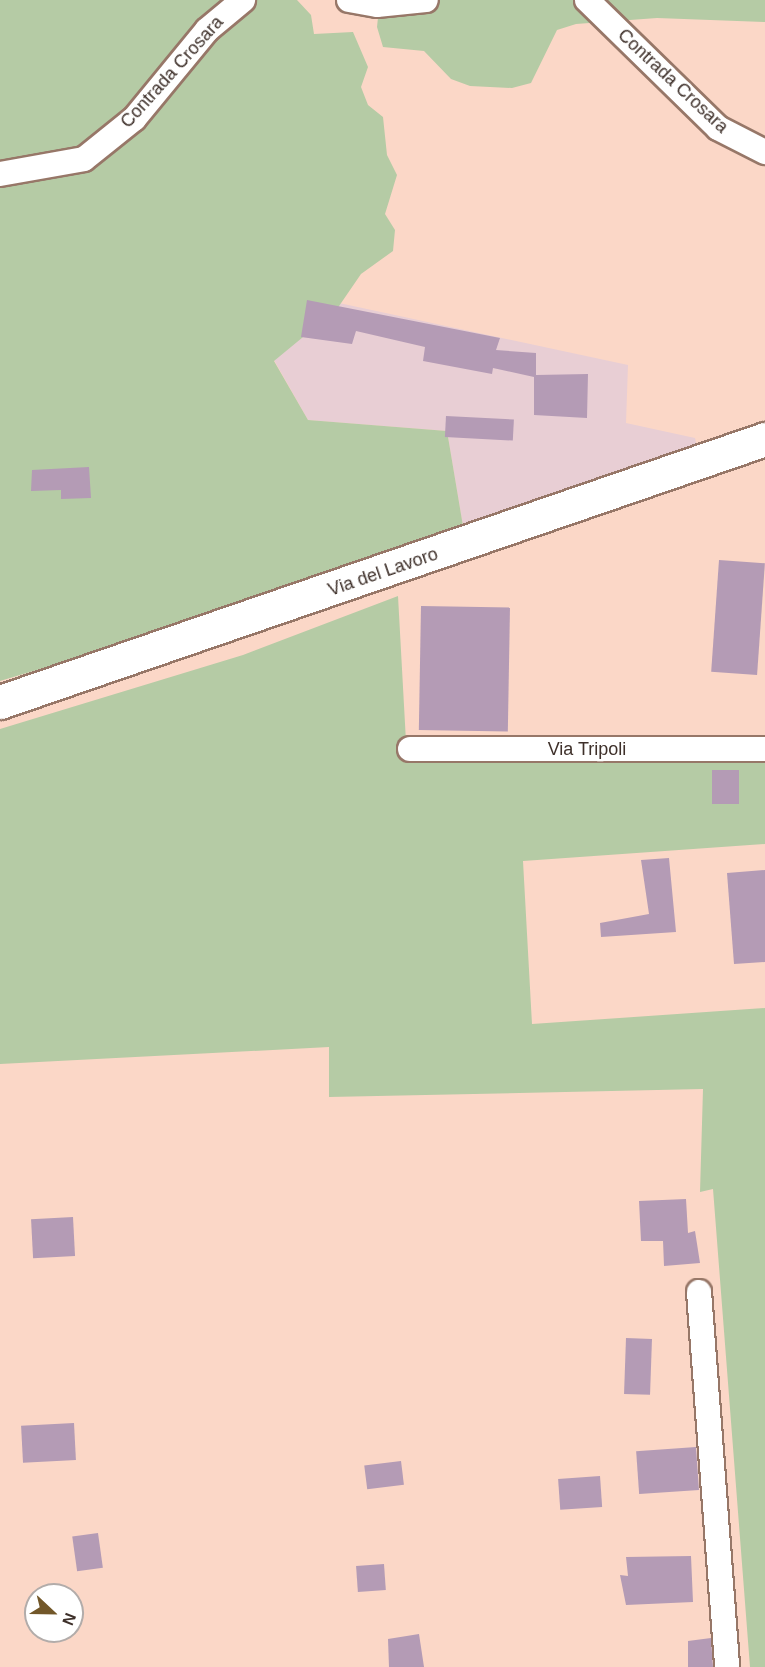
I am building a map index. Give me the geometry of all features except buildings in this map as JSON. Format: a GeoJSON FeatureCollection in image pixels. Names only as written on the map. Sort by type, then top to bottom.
{"type":"FeatureCollection","features":[{"type":"Feature","properties":{"kind":"street","name":"Contrada Crosara"},"geometry":{"type":"LineString","coordinates":[[0,174],[84,159],[134,119],[207,30],[243,0]]}},
{"type":"Feature","properties":{"kind":"street"},"geometry":{"type":"LineString","coordinates":[[349,0],[377,5],[426,0]]}},
{"type":"Feature","properties":{"kind":"street","name":"Contrada Crosara"},"geometry":{"type":"LineString","coordinates":[[587,0],[718,128],[765,152]]}},
{"type":"Feature","properties":{"kind":"street","name":"Via del Lavoro"},"geometry":{"type":"LineString","coordinates":[[0,702],[765,440]]}},
{"type":"Feature","properties":{"kind":"street","name":"Via Tripoli"},"geometry":{"type":"LineString","coordinates":[[410,749],[765,749]]}},
{"type":"Feature","properties":{"kind":"street"},"geometry":{"type":"LineString","coordinates":[[699,1292],[727,1667]]}},
{"type":"Feature","properties":{"kind":"shaded area"},"geometry":{"type":"Polygon","coordinates":[[[339,303],[628,365],[626,423],[695,438],[698,452],[464,532],[447,431],[308,420],[274,360],[339,303]]]}},
{"type":"Feature","properties":{"kind":"green space"},"geometry":{"type":"Polygon","coordinates":[[[0,0],[297,0],[311,15],[314,34],[353,32],[368,67],[361,87],[368,105],[383,117],[387,155],[397,175],[385,214],[395,230],[393,251],[361,274],[337,309],[274,361],[308,420],[447,431],[464,532],[227,613],[0,681],[0,0]]]}},
{"type":"Feature","properties":{"kind":"green space"},"geometry":{"type":"Polygon","coordinates":[[[386,0],[765,0],[765,22],[657,18],[576,24],[557,30],[531,83],[512,88],[470,86],[451,79],[424,51],[383,47],[377,27],[379,8],[386,0]]]}},
{"type":"Feature","properties":{"kind":"green space"},"geometry":{"type":"Polygon","coordinates":[[[398,596],[407,760],[765,754],[765,844],[523,861],[532,1024],[765,1008],[765,1667],[750,1667],[713,1189],[700,1192],[703,1089],[329,1097],[329,1047],[0,1064],[0,729],[243,655],[398,596]]]}}]}
